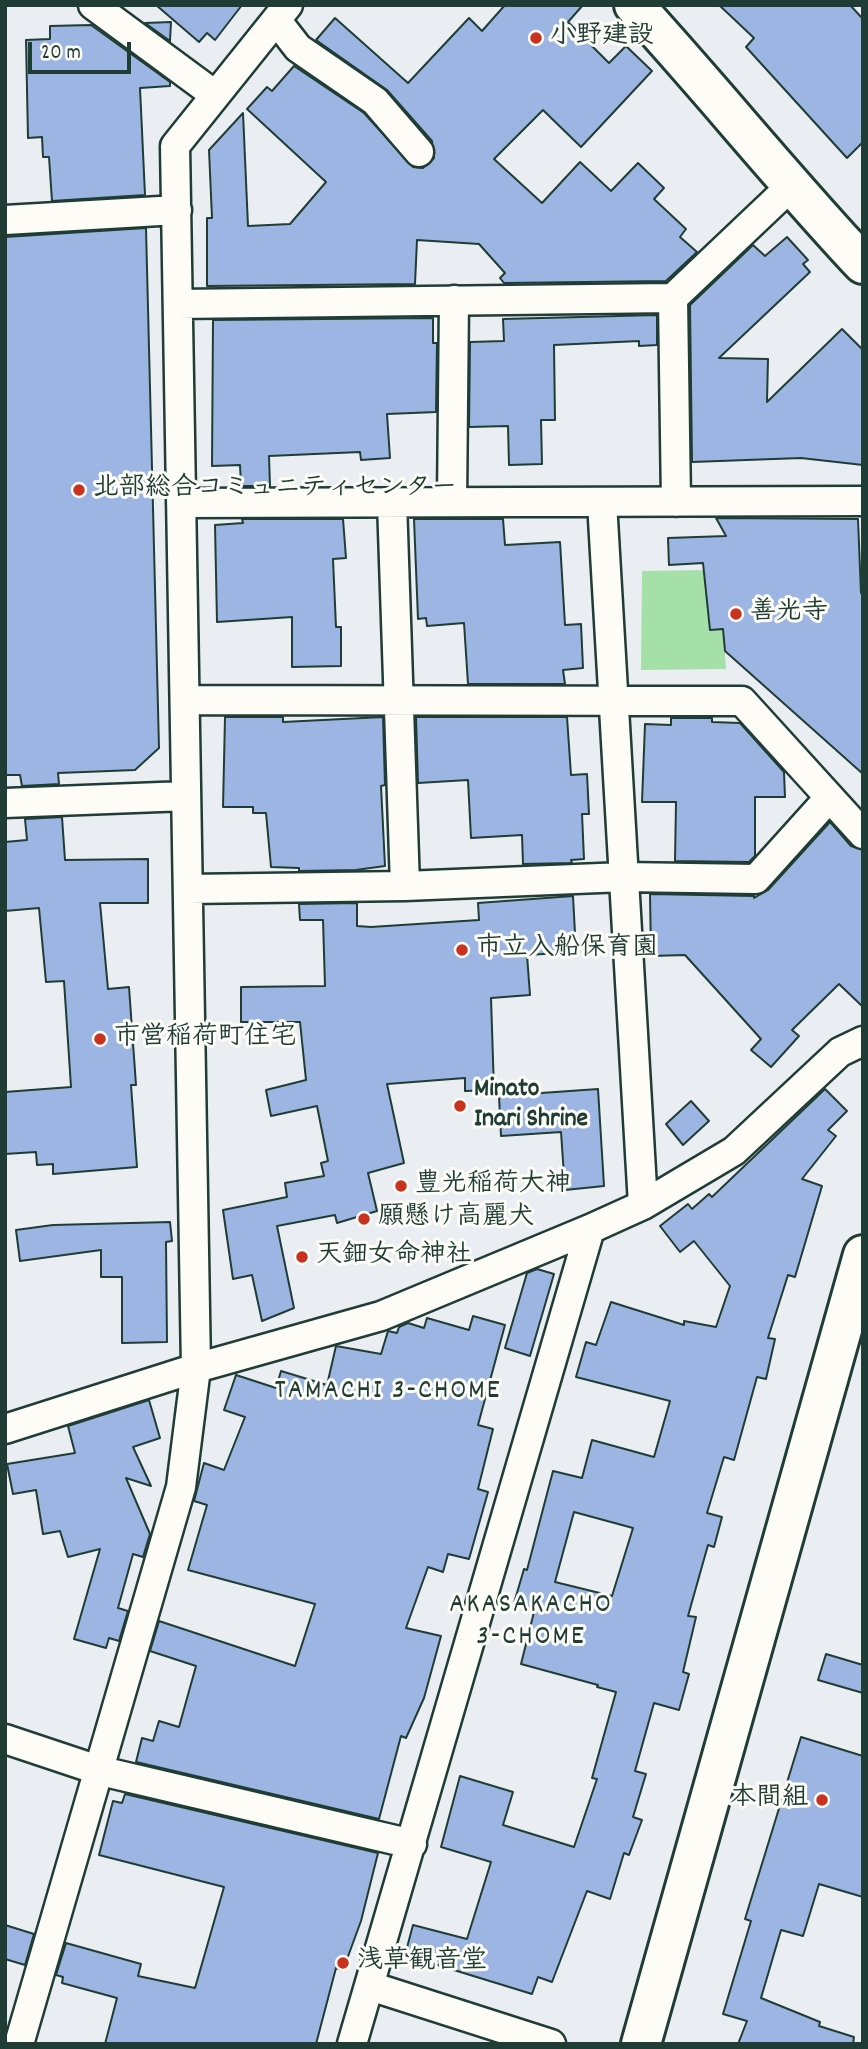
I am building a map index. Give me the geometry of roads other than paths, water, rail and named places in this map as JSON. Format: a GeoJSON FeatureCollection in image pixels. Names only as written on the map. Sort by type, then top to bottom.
{"type":"FeatureCollection","features":[{"type":"Feature","properties":{"kind":"street"},"geometry":{"type":"LineString","coordinates":[[93,5],[215,96]]}},
{"type":"Feature","properties":{"kind":"street"},"geometry":{"type":"LineString","coordinates":[[634,5],[704,81],[790,187],[863,264]]}},
{"type":"Feature","properties":{"kind":"street"},"geometry":{"type":"LineString","coordinates":[[19,2044],[101,1770],[181,1487],[196,1368],[175,146],[282,13],[298,48],[375,101],[419,152]]}},
{"type":"Feature","properties":{"kind":"street"},"geometry":{"type":"LineString","coordinates":[[178,304],[673,298],[790,187]]}},
{"type":"Feature","properties":{"kind":"street"},"geometry":{"type":"LineString","coordinates":[[5,220],[177,210]]}},
{"type":"Feature","properties":{"kind":"street"},"geometry":{"type":"LineString","coordinates":[[673,298],[676,502]]}},
{"type":"Feature","properties":{"kind":"street"},"geometry":{"type":"LineString","coordinates":[[452,502],[454,300]]}},
{"type":"Feature","properties":{"kind":"street"},"geometry":{"type":"LineString","coordinates":[[181,503],[863,501]]}},
{"type":"Feature","properties":{"kind":"street"},"geometry":{"type":"LineString","coordinates":[[392,502],[405,886]]}},
{"type":"Feature","properties":{"kind":"street"},"geometry":{"type":"LineString","coordinates":[[602,502],[643,1205]]}},
{"type":"Feature","properties":{"kind":"street"},"geometry":{"type":"LineString","coordinates":[[185,699],[614,698],[743,701],[863,834]]}},
{"type":"Feature","properties":{"kind":"street"},"geometry":{"type":"LineString","coordinates":[[5,803],[186,796]]}},
{"type":"Feature","properties":{"kind":"street"},"geometry":{"type":"LineString","coordinates":[[188,889],[405,886],[624,877],[756,879],[829,798]]}},
{"type":"Feature","properties":{"kind":"street"},"geometry":{"type":"LineString","coordinates":[[5,1429],[196,1368],[381,1316],[590,1229],[643,1205],[734,1151],[840,1052],[863,1041]]}},
{"type":"Feature","properties":{"kind":"street"},"geometry":{"type":"LineString","coordinates":[[352,2044],[590,1229]]}},
{"type":"Feature","properties":{"kind":"street"},"geometry":{"type":"LineString","coordinates":[[641,2044],[863,1255]]}},
{"type":"Feature","properties":{"kind":"street"},"geometry":{"type":"LineString","coordinates":[[5,1739],[101,1770],[412,1844]]}},
{"type":"Feature","properties":{"kind":"street"},"geometry":{"type":"LineString","coordinates":[[370,1986],[551,2044]]}},
{"type":"Feature","properties":{"kind":"place","name":"小野建設"},"geometry":{"type":"Point","coordinates":[536,38]}},
{"type":"Feature","properties":{"kind":"place","name":"北部総合コミュニティセンター"},"geometry":{"type":"Point","coordinates":[79,490]}},
{"type":"Feature","properties":{"kind":"place","name":"善光寺"},"geometry":{"type":"Point","coordinates":[736,614]}},
{"type":"Feature","properties":{"kind":"place","name":"市立入船保育園"},"geometry":{"type":"Point","coordinates":[462,950]}},
{"type":"Feature","properties":{"kind":"place","name":"市営稲荷町住宅"},"geometry":{"type":"Point","coordinates":[100,1039]}},
{"type":"Feature","properties":{"kind":"place","name":"Minato Inari Shrine"},"geometry":{"type":"Point","coordinates":[460,1106]}},
{"type":"Feature","properties":{"kind":"place","name":"豊光稲荷大神"},"geometry":{"type":"Point","coordinates":[401,1186]}},
{"type":"Feature","properties":{"kind":"place","name":"願懸け高麗犬"},"geometry":{"type":"Point","coordinates":[364,1219]}},
{"type":"Feature","properties":{"kind":"place","name":"天鈿女命神社"},"geometry":{"type":"Point","coordinates":[302,1257]}},
{"type":"Feature","properties":{"kind":"place","name":"本間組"},"geometry":{"type":"Point","coordinates":[822,1800]}},
{"type":"Feature","properties":{"kind":"place","name":"浅草観音堂"},"geometry":{"type":"Point","coordinates":[343,1963]}},
{"type":"Feature","properties":{"kind":"district","name":"TAMACHI 3-CHOME"},"geometry":{"type":"Point","coordinates":[388,1393]}},
{"type":"Feature","properties":{"kind":"district","name":"AKASAKACHO 3-CHOME"},"geometry":{"type":"Point","coordinates":[531,1623]}}]}
